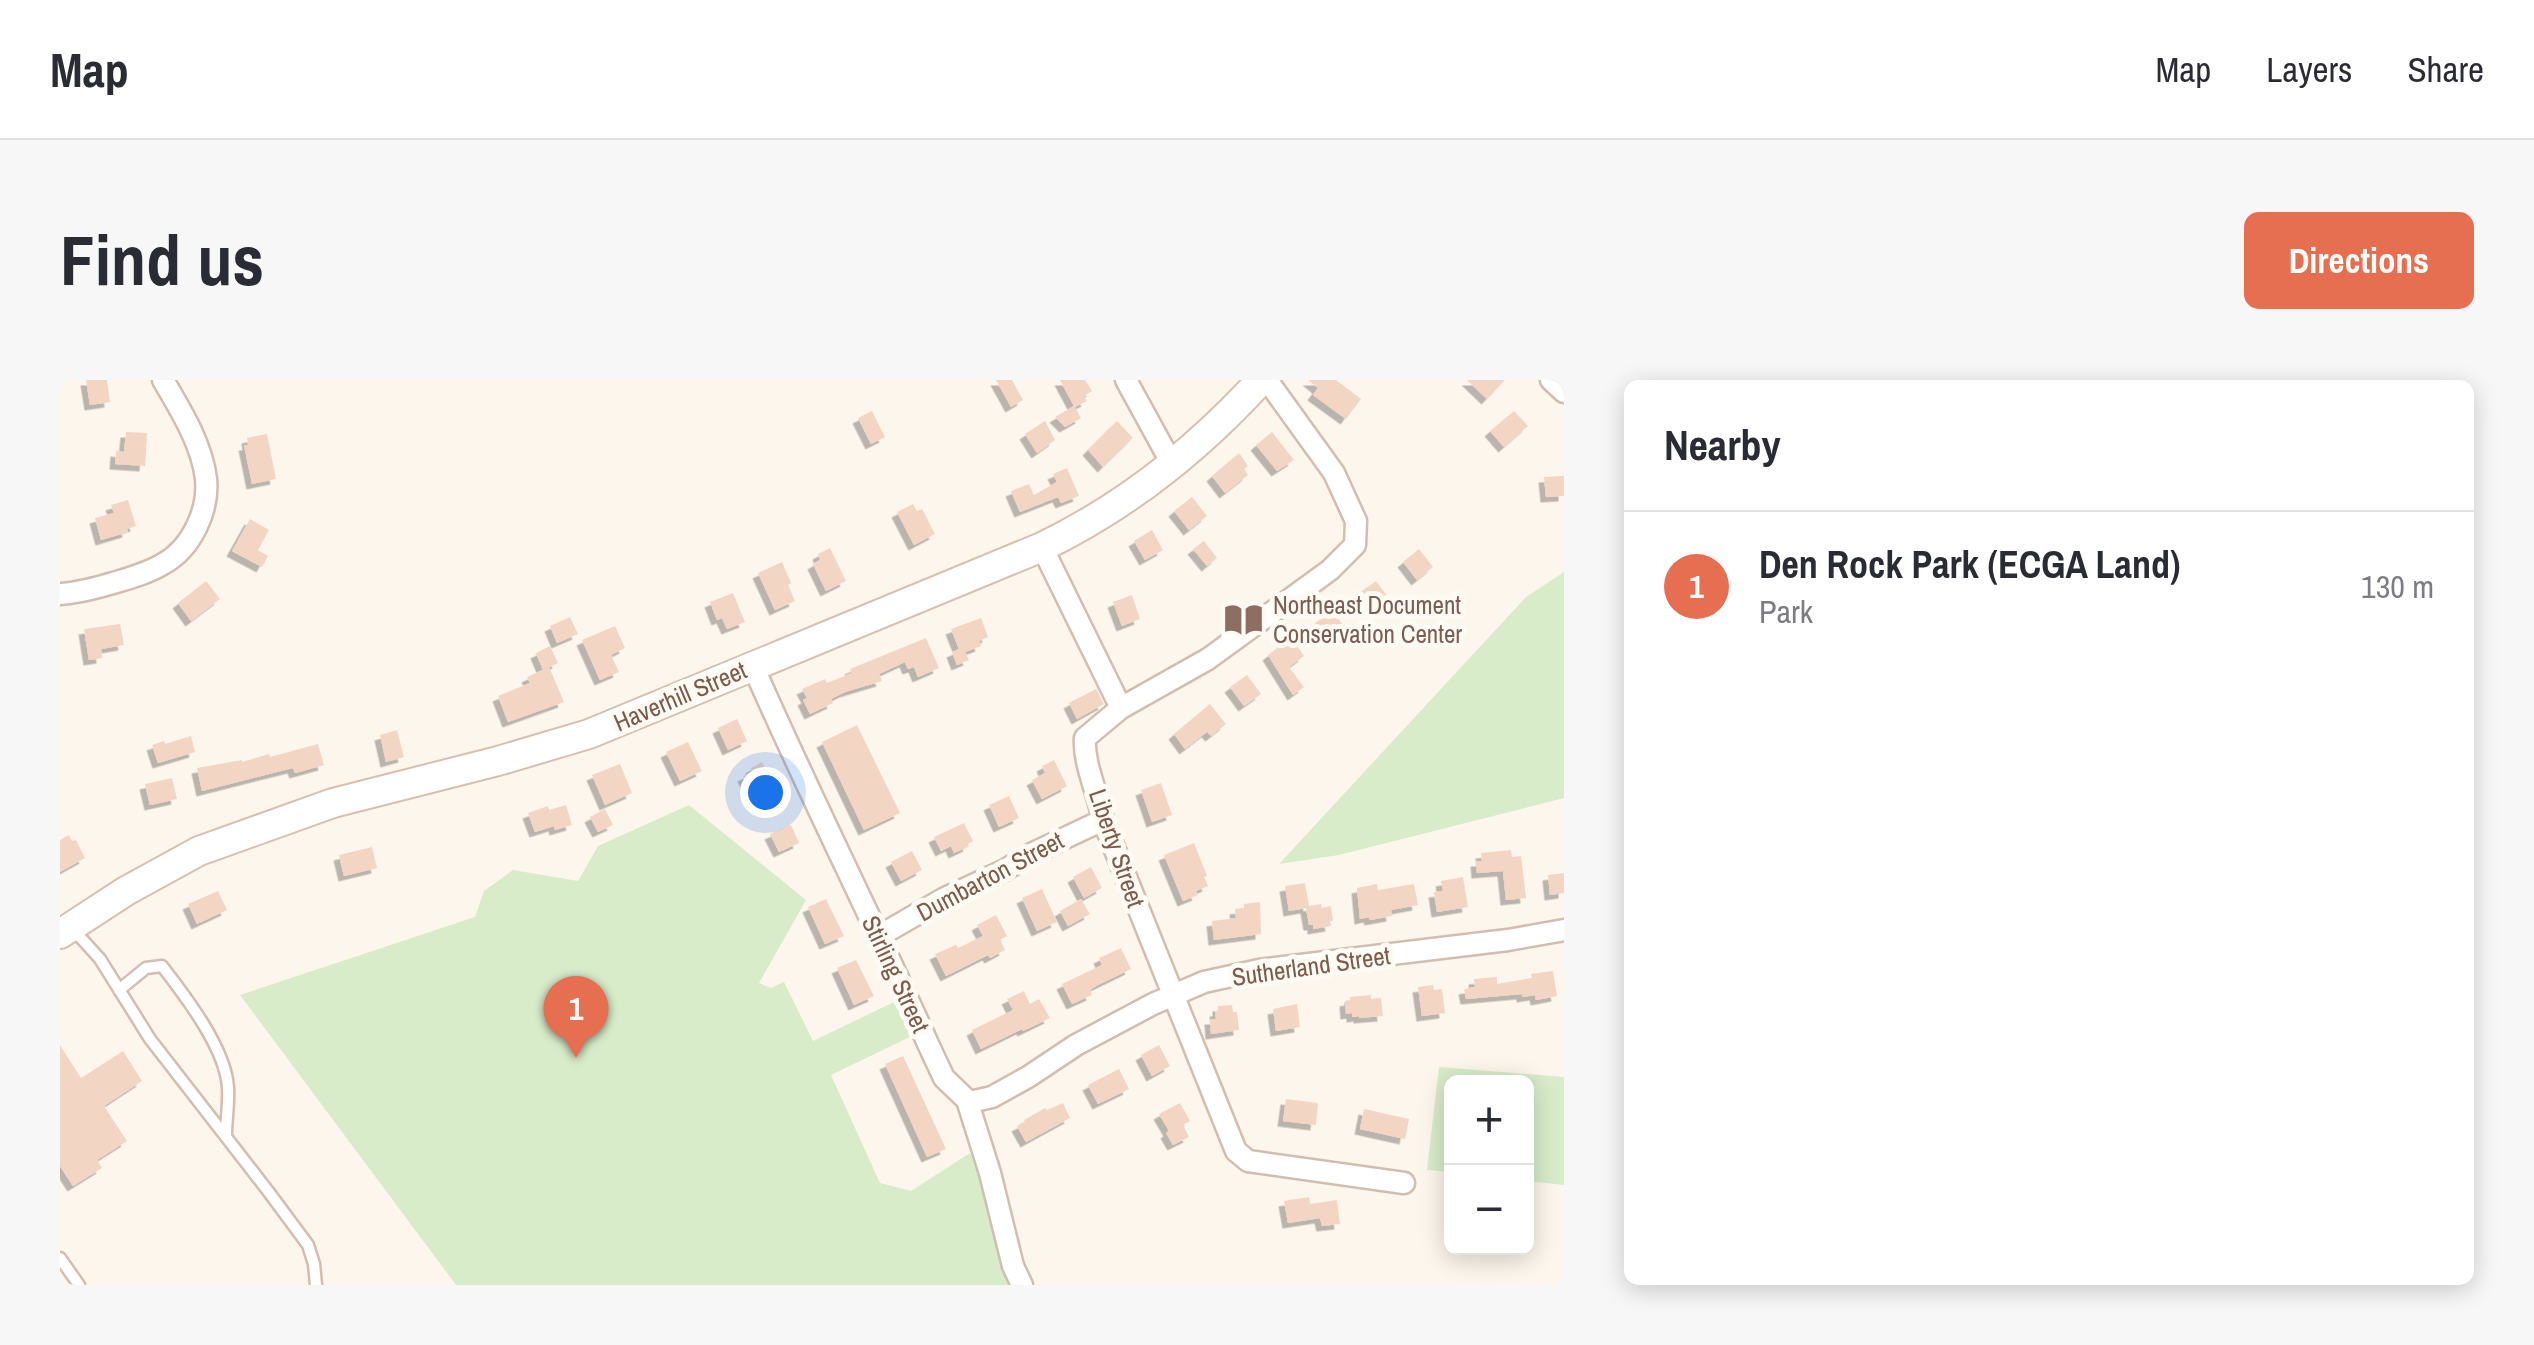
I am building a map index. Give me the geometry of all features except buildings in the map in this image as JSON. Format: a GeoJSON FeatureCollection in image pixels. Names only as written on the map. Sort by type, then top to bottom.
{"type":"FeatureCollection","features":[{"type":"Feature","properties":{"kind":"main road","name":"Haverhill Street"},"geometry":{"type":"LineString","coordinates":[[66,931],[126,890],[199,850],[333,803],[589,734],[1042,547],[1092,521],[1147,484],[1264,380]]}},
{"type":"Feature","properties":{"kind":"street"},"geometry":{"type":"LineString","coordinates":[[60,594],[104,586],[165,563],[196,528],[206,480],[202,458],[163,380]]}},
{"type":"Feature","properties":{"kind":"street"},"geometry":{"type":"LineString","coordinates":[[1126,380],[1172,464]]}},
{"type":"Feature","properties":{"kind":"street"},"geometry":{"type":"LineString","coordinates":[[1042,547],[1121,708],[1208,659],[1330,570],[1355,545],[1356,521],[1334,473],[1264,380]]}},
{"type":"Feature","properties":{"kind":"street"},"geometry":{"type":"LineString","coordinates":[[1551,380],[1564,392]]}},
{"type":"Feature","properties":{"kind":"street","name":"Stirling Street"},"geometry":{"type":"LineString","coordinates":[[753,666],[944,1078],[967,1100],[1013,1266],[1022,1285]]}},
{"type":"Feature","properties":{"kind":"street","name":"Liberty Street"},"geometry":{"type":"LineString","coordinates":[[1121,708],[1085,738],[1084,751],[1103,820],[1236,1151],[1248,1161],[1404,1182]]}},
{"type":"Feature","properties":{"kind":"street","name":"Dumbarton Street"},"geometry":{"type":"LineString","coordinates":[[878,936],[945,898],[1103,820]]}},
{"type":"Feature","properties":{"kind":"street","name":"Sutherland Street"},"geometry":{"type":"LineString","coordinates":[[967,1100],[992,1097],[1076,1044],[1204,982],[1259,970],[1564,930]]}},
{"type":"Feature","properties":{"kind":"lane"},"geometry":{"type":"LineString","coordinates":[[66,931],[89,944],[150,1040],[308,1246],[316,1285]]}},
{"type":"Feature","properties":{"kind":"lane"},"geometry":{"type":"LineString","coordinates":[[119,990],[146,968],[162,966],[181,991],[217,1050],[228,1085],[226,1136]]}},
{"type":"Feature","properties":{"kind":"lane"},"geometry":{"type":"LineString","coordinates":[[60,1258],[79,1285]]}},
{"type":"Feature","properties":{"kind":"green space"},"geometry":{"type":"Polygon","coordinates":[[[1564,572],[1564,798],[1339,855],[1279,864],[1526,597],[1564,572]]]}},
{"type":"Feature","properties":{"kind":"green space"},"geometry":{"type":"Polygon","coordinates":[[[689,805],[806,900],[759,983],[771,988],[784,982],[813,1041],[896,1001],[912,1036],[831,1075],[880,1183],[911,1191],[970,1153],[1011,1285],[456,1285],[240,995],[475,917],[484,891],[513,870],[578,881],[598,846],[689,805]]]}},
{"type":"Feature","properties":{"kind":"green space"},"geometry":{"type":"Polygon","coordinates":[[[1439,1067],[1564,1077],[1564,1185],[1534,1182],[1534,1075],[1444,1075],[1444,1171],[1427,1170],[1439,1067]]]}},
{"type":"Feature","properties":{"kind":"place","name":"Northeast Document Conservation Center"},"geometry":{"type":"Point","coordinates":[1243,619]}},
{"type":"Feature","properties":{"kind":"place","name":"Den Rock Park (ECGA Land)"},"geometry":{"type":"Point","coordinates":[576,1058]}}]}
